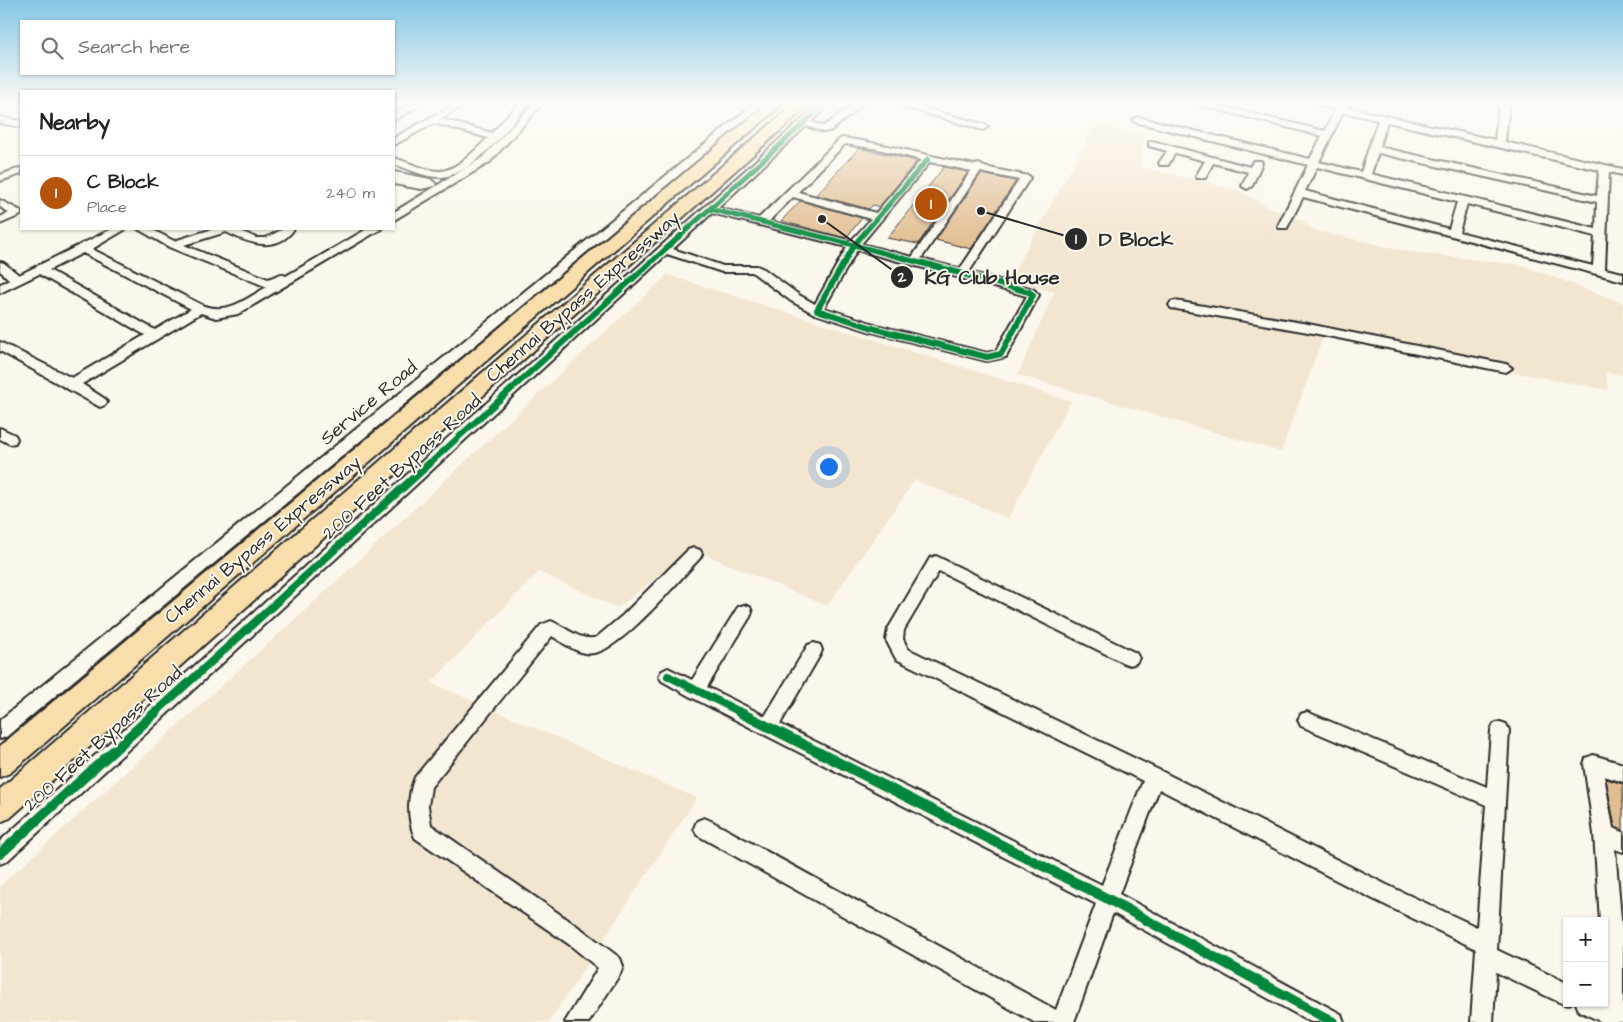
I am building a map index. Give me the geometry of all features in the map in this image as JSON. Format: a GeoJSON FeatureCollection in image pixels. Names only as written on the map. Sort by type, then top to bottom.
{"type":"FeatureCollection","features":[{"type":"Feature","properties":{"kind":"highway","name":"Chennai Bypass Expressway"},"geometry":{"type":"LineString","coordinates":[[0,764],[721,151]]}},
{"type":"Feature","properties":{"kind":"highway","name":"Chennai Bypass Expressway"},"geometry":{"type":"LineString","coordinates":[[0,808],[761,151]]}},
{"type":"Feature","properties":{"kind":"street"},"geometry":{"type":"LineString","coordinates":[[395,161],[442,174],[455,168],[477,151]]}},
{"type":"Feature","properties":{"kind":"street"},"geometry":{"type":"LineString","coordinates":[[395,216],[486,160],[495,151]]}},
{"type":"Feature","properties":{"kind":"street","name":"Service Road"},"geometry":{"type":"LineString","coordinates":[[0,731],[703,151]]}},
{"type":"Feature","properties":{"kind":"street","name":"200 Feet Bypass Road"},"geometry":{"type":"LineString","coordinates":[[0,854],[710,209],[768,151]]}},
{"type":"Feature","properties":{"kind":"street"},"geometry":{"type":"LineString","coordinates":[[761,222],[834,151]]}},
{"type":"Feature","properties":{"kind":"street"},"geometry":{"type":"LineString","coordinates":[[896,151],[928,159],[979,167],[1025,178],[963,273]]}},
{"type":"Feature","properties":{"kind":"street"},"geometry":{"type":"LineString","coordinates":[[1164,163],[1172,151]]}},
{"type":"Feature","properties":{"kind":"street"},"geometry":{"type":"LineString","coordinates":[[1179,151],[1254,170]]}},
{"type":"Feature","properties":{"kind":"street"},"geometry":{"type":"LineString","coordinates":[[1247,186],[1264,151],[1601,234]]}},
{"type":"Feature","properties":{"kind":"street"},"geometry":{"type":"LineString","coordinates":[[1283,226],[1318,151]]}},
{"type":"Feature","properties":{"kind":"street"},"geometry":{"type":"LineString","coordinates":[[1365,176],[1373,151]]}},
{"type":"Feature","properties":{"kind":"street"},"geometry":{"type":"LineString","coordinates":[[1382,151],[1602,200]]}},
{"type":"Feature","properties":{"kind":"street"},"geometry":{"type":"LineString","coordinates":[[1529,151],[1623,172]]}},
{"type":"Feature","properties":{"kind":"street"},"geometry":{"type":"LineString","coordinates":[[817,310],[854,245],[928,159]]}},
{"type":"Feature","properties":{"kind":"street"},"geometry":{"type":"LineString","coordinates":[[1201,176],[1210,159]]}},
{"type":"Feature","properties":{"kind":"street"},"geometry":{"type":"LineString","coordinates":[[0,166],[5,170],[0,177]]}},
{"type":"Feature","properties":{"kind":"street"},"geometry":{"type":"LineString","coordinates":[[915,260],[979,167]]}},
{"type":"Feature","properties":{"kind":"street"},"geometry":{"type":"LineString","coordinates":[[1599,271],[1604,168]]}},
{"type":"Feature","properties":{"kind":"street"},"geometry":{"type":"LineString","coordinates":[[0,177],[20,171]]}},
{"type":"Feature","properties":{"kind":"street"},"geometry":{"type":"LineString","coordinates":[[395,176],[444,187]]}},
{"type":"Feature","properties":{"kind":"street"},"geometry":{"type":"LineString","coordinates":[[395,181],[422,186],[430,184]]}},
{"type":"Feature","properties":{"kind":"street"},"geometry":{"type":"LineString","coordinates":[[1298,192],[1623,277]]}},
{"type":"Feature","properties":{"kind":"street"},"geometry":{"type":"LineString","coordinates":[[791,193],[877,217]]}},
{"type":"Feature","properties":{"kind":"street"},"geometry":{"type":"LineString","coordinates":[[1453,234],[1463,200]]}},
{"type":"Feature","properties":{"kind":"street"},"geometry":{"type":"LineString","coordinates":[[0,203],[19,212]]}},
{"type":"Feature","properties":{"kind":"street"},"geometry":{"type":"LineString","coordinates":[[665,250],[722,269],[753,268],[760,271],[795,298],[817,310],[876,329],[987,358],[1002,354],[1033,295],[1029,292],[915,260],[710,209]]}},
{"type":"Feature","properties":{"kind":"street"},"geometry":{"type":"LineString","coordinates":[[0,221],[19,212]]}},
{"type":"Feature","properties":{"kind":"street"},"geometry":{"type":"LineString","coordinates":[[0,289],[118,230]]}},
{"type":"Feature","properties":{"kind":"street"},"geometry":{"type":"LineString","coordinates":[[145,230],[173,245],[270,284],[353,230]]}},
{"type":"Feature","properties":{"kind":"street"},"geometry":{"type":"LineString","coordinates":[[173,245],[220,230]]}},
{"type":"Feature","properties":{"kind":"street"},"geometry":{"type":"LineString","coordinates":[[231,230],[256,242],[263,243],[270,242],[288,230]]}},
{"type":"Feature","properties":{"kind":"street"},"geometry":{"type":"LineString","coordinates":[[83,249],[200,309],[216,314],[234,311],[373,230]]}},
{"type":"Feature","properties":{"kind":"street"},"geometry":{"type":"LineString","coordinates":[[0,265],[18,281]]}},
{"type":"Feature","properties":{"kind":"street"},"geometry":{"type":"LineString","coordinates":[[40,270],[154,335]]}},
{"type":"Feature","properties":{"kind":"street"},"geometry":{"type":"LineString","coordinates":[[1175,305],[1308,328],[1506,368]]}},
{"type":"Feature","properties":{"kind":"street"},"geometry":{"type":"LineString","coordinates":[[72,384],[200,309]]}},
{"type":"Feature","properties":{"kind":"street"},"geometry":{"type":"LineString","coordinates":[[0,346],[72,384],[100,402]]}},
{"type":"Feature","properties":{"kind":"street"},"geometry":{"type":"LineString","coordinates":[[576,1022],[612,966],[577,938],[422,831],[418,806],[422,783],[547,630],[552,628],[590,646],[601,644],[634,615],[694,554]]}},
{"type":"Feature","properties":{"kind":"street"},"geometry":{"type":"LineString","coordinates":[[1130,658],[936,562],[896,629],[894,640],[902,654],[1154,777],[1380,892],[1563,992]]}},
{"type":"Feature","properties":{"kind":"street"},"geometry":{"type":"LineString","coordinates":[[695,690],[744,612]]}},
{"type":"Feature","properties":{"kind":"street"},"geometry":{"type":"LineString","coordinates":[[768,727],[814,650]]}},
{"type":"Feature","properties":{"kind":"street"},"geometry":{"type":"LineString","coordinates":[[668,676],[1108,899],[1333,1022]]}},
{"type":"Feature","properties":{"kind":"street"},"geometry":{"type":"LineString","coordinates":[[1307,720],[1496,800]]}},
{"type":"Feature","properties":{"kind":"street"},"geometry":{"type":"LineString","coordinates":[[1482,1022],[1500,730]]}},
{"type":"Feature","properties":{"kind":"street"},"geometry":{"type":"LineString","coordinates":[[1605,1007],[1619,1010],[1617,922],[1593,764],[1623,773]]}},
{"type":"Feature","properties":{"kind":"street"},"geometry":{"type":"LineString","coordinates":[[1063,1022],[1131,834],[1154,777]]}},
{"type":"Feature","properties":{"kind":"street"},"geometry":{"type":"LineString","coordinates":[[704,828],[1056,1022]]}},
{"type":"Feature","properties":{"kind":"street"},"geometry":{"type":"LineString","coordinates":[[1604,834],[1623,842]]}},
{"type":"Feature","properties":{"kind":"shaded area"},"geometry":{"type":"Polygon","coordinates":[[[1081,151],[1143,151],[1140,167],[1238,190],[1266,206],[1301,220],[1313,230],[1411,252],[1521,265],[1623,303],[1623,375],[1606,372],[1608,390],[1323,337],[1281,452],[1018,375],[1054,292],[1009,280],[1081,151]]]}},
{"type":"Feature","properties":{"kind":"shaded area"},"geometry":{"type":"Polygon","coordinates":[[[667,275],[1071,401],[1008,518],[915,480],[827,606],[692,549],[618,608],[539,572],[431,683],[697,798],[549,1022],[0,1022],[0,886],[302,613],[667,275]]]}},
{"type":"Feature","properties":{"kind":"building"},"geometry":{"type":"Polygon","coordinates":[[[857,151],[871,151],[917,161],[879,207],[873,205],[869,209],[816,195],[857,151]]]}},
{"type":"Feature","properties":{"kind":"building"},"geometry":{"type":"Polygon","coordinates":[[[944,167],[968,172],[918,244],[887,238],[944,167]]]}},
{"type":"Feature","properties":{"kind":"building"},"geometry":{"type":"Polygon","coordinates":[[[981,174],[1016,181],[971,249],[936,240],[981,174]]]}},
{"type":"Feature","properties":{"kind":"building"},"geometry":{"type":"Polygon","coordinates":[[[800,201],[862,218],[846,238],[781,221],[800,201]]]}},
{"type":"Feature","properties":{"kind":"building"},"geometry":{"type":"Polygon","coordinates":[[[1606,779],[1623,784],[1623,830],[1615,827],[1606,779]]]}},
{"type":"Feature","properties":{"kind":"cycle path"},"geometry":{"type":"LineString","coordinates":[[0,854],[774,151]]}},
{"type":"Feature","properties":{"kind":"cycle path"},"geometry":{"type":"LineString","coordinates":[[710,209],[830,239],[869,249],[1029,292],[1033,295],[1032,298],[1001,354],[987,357],[876,329],[817,310],[854,245],[928,159]]}},
{"type":"Feature","properties":{"kind":"cycle path"},"geometry":{"type":"LineString","coordinates":[[668,676],[1108,899],[1333,1022]]}},
{"type":"Feature","properties":{"kind":"place","name":"C Block"},"geometry":{"type":"Point","coordinates":[931,204]}},
{"type":"Feature","properties":{"kind":"place","name":"D Block"},"geometry":{"type":"Point","coordinates":[981,211]}},
{"type":"Feature","properties":{"kind":"place","name":"KG Club House"},"geometry":{"type":"Point","coordinates":[822,219]}}]}
